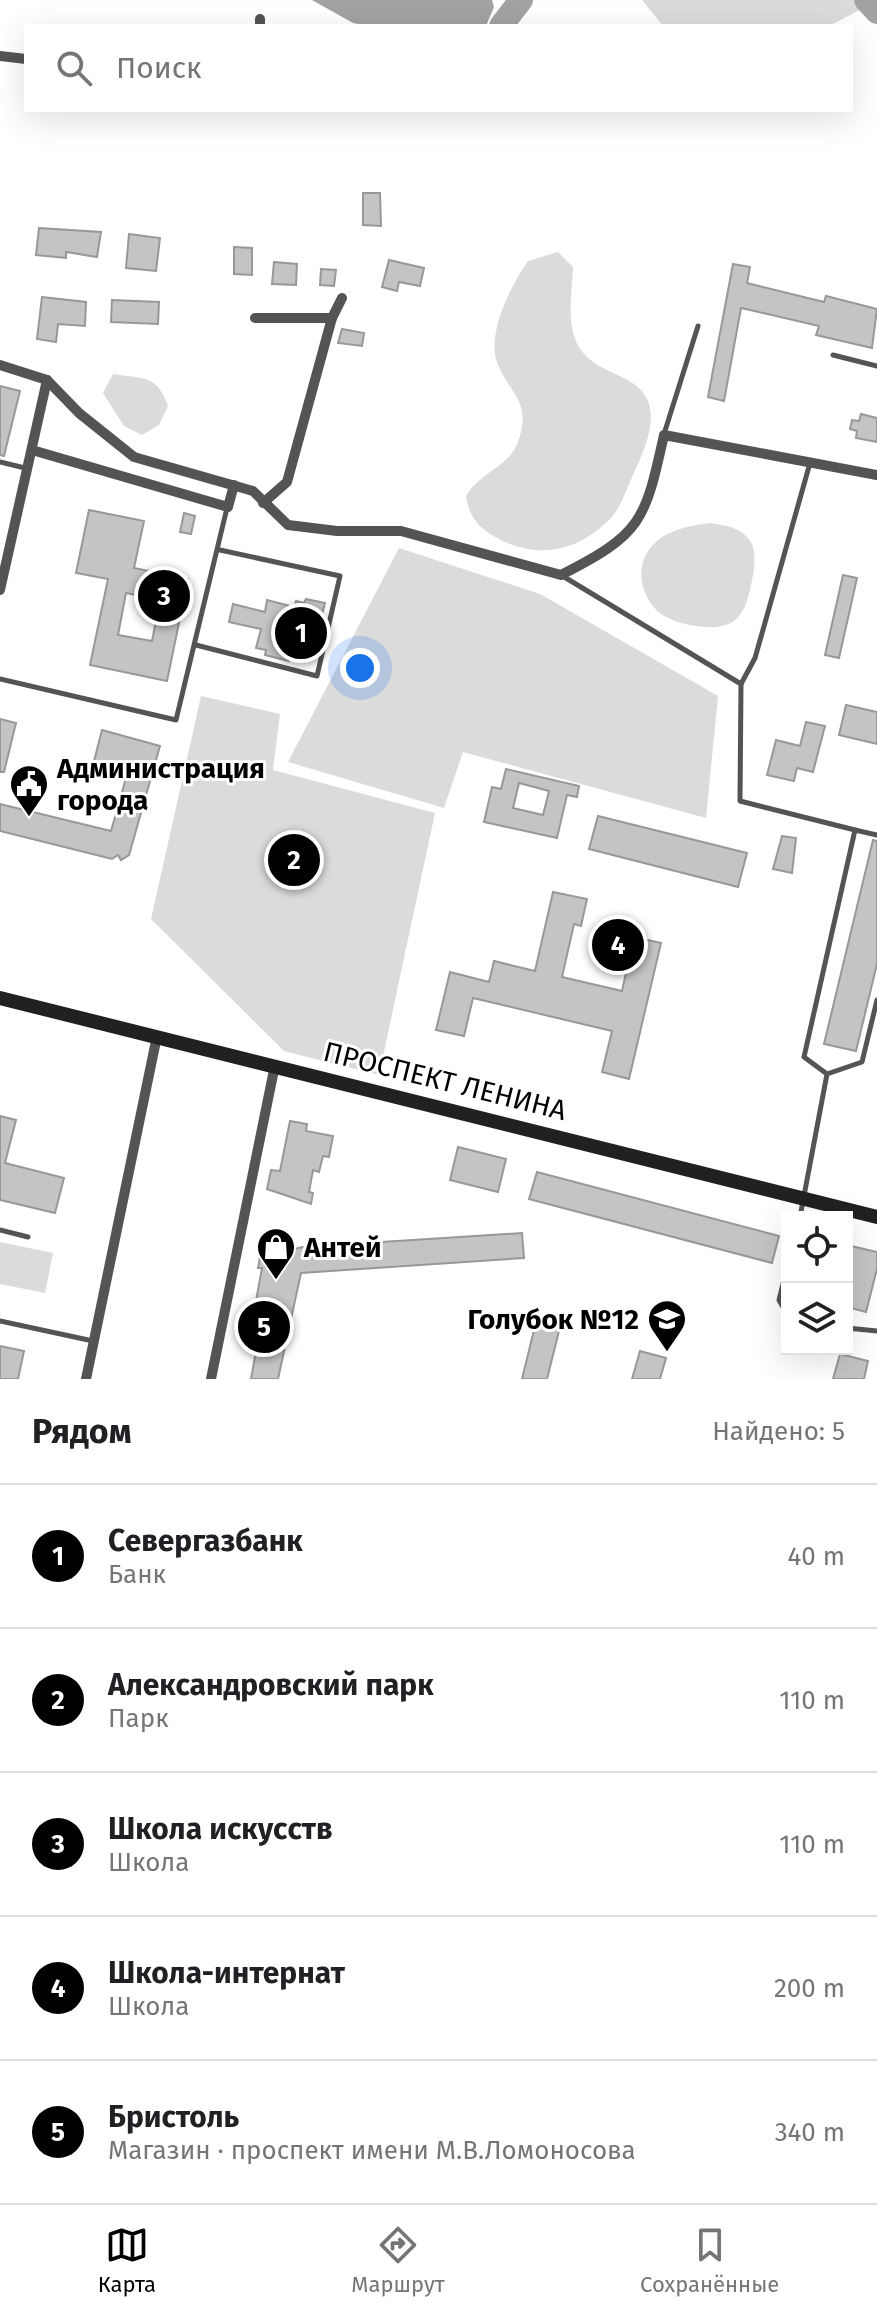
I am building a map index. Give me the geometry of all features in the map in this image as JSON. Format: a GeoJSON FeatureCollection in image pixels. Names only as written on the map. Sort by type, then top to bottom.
{"type":"FeatureCollection","features":[{"type":"Feature","properties":{"kind":"street"},"geometry":{"type":"LineString","coordinates":[[0,56],[24,59]]}},
{"type":"Feature","properties":{"kind":"street"},"geometry":{"type":"LineString","coordinates":[[263,503],[287,482],[332,318],[342,298]]}},
{"type":"Feature","properties":{"kind":"street"},"geometry":{"type":"LineString","coordinates":[[255,318],[332,318]]}},
{"type":"Feature","properties":{"kind":"street"},"geometry":{"type":"LineString","coordinates":[[0,365],[47,380],[79,413],[134,457],[253,491],[288,525],[337,531],[401,531],[561,575],[594,558],[631,532],[650,496],[664,435],[877,475]]}},
{"type":"Feature","properties":{"kind":"street"},"geometry":{"type":"LineString","coordinates":[[0,590],[30,469],[47,380]]}},
{"type":"Feature","properties":{"kind":"street"},"geometry":{"type":"LineString","coordinates":[[32,450],[228,507],[234,485]]}},
{"type":"Feature","properties":{"kind":"street","name":"ПРОСПЕКТ ЛЕНИНА"},"geometry":{"type":"LineString","coordinates":[[0,998],[877,1217]]}},
{"type":"Feature","properties":{"kind":"street"},"geometry":{"type":"LineString","coordinates":[[86,1379],[157,1036]]}},
{"type":"Feature","properties":{"kind":"street"},"geometry":{"type":"LineString","coordinates":[[211,1379],[275,1065]]}},
{"type":"Feature","properties":{"kind":"lane"},"geometry":{"type":"LineString","coordinates":[[664,435],[698,326]]}},
{"type":"Feature","properties":{"kind":"lane"},"geometry":{"type":"LineString","coordinates":[[833,355],[877,366]]}},
{"type":"Feature","properties":{"kind":"lane"},"geometry":{"type":"LineString","coordinates":[[0,462],[30,469]]}},
{"type":"Feature","properties":{"kind":"lane"},"geometry":{"type":"LineString","coordinates":[[810,462],[755,658],[741,684],[740,801],[877,835]]}},
{"type":"Feature","properties":{"kind":"lane"},"geometry":{"type":"LineString","coordinates":[[0,679],[176,720],[220,550],[228,507]]}},
{"type":"Feature","properties":{"kind":"lane"},"geometry":{"type":"LineString","coordinates":[[196,645],[317,676],[340,576],[220,550]]}},
{"type":"Feature","properties":{"kind":"lane"},"geometry":{"type":"LineString","coordinates":[[561,575],[741,684]]}},
{"type":"Feature","properties":{"kind":"lane"},"geometry":{"type":"LineString","coordinates":[[827,1074],[804,1057],[855,830]]}},
{"type":"Feature","properties":{"kind":"lane"},"geometry":{"type":"LineString","coordinates":[[827,1074],[862,1062],[877,1000]]}},
{"type":"Feature","properties":{"kind":"lane"},"geometry":{"type":"LineString","coordinates":[[802,1211],[827,1074]]}},
{"type":"Feature","properties":{"kind":"lane"},"geometry":{"type":"LineString","coordinates":[[0,1230],[28,1237]]}},
{"type":"Feature","properties":{"kind":"lane"},"geometry":{"type":"LineString","coordinates":[[0,1321],[94,1341]]}},
{"type":"Feature","properties":{"kind":"lane"},"geometry":{"type":"LineString","coordinates":[[853,1329],[877,1331]]}},
{"type":"Feature","properties":{"kind":"shaded area"},"geometry":{"type":"Polygon","coordinates":[[[312,0],[492,0],[494,7],[487,24],[353,23],[312,0]]]}},
{"type":"Feature","properties":{"kind":"shaded area"},"geometry":{"type":"Polygon","coordinates":[[[642,0],[877,0],[833,24],[661,24],[642,0]]]}},
{"type":"Feature","properties":{"kind":"shaded area"},"geometry":{"type":"Polygon","coordinates":[[[558,252],[573,267],[571,310],[576,341],[581,350],[600,367],[624,378],[643,392],[649,403],[651,424],[639,461],[611,518],[573,544],[531,550],[501,540],[482,528],[473,518],[466,496],[480,480],[510,456],[522,426],[521,407],[498,365],[495,353],[497,326],[502,311],[528,261],[558,252]]]}},
{"type":"Feature","properties":{"kind":"shaded area"},"geometry":{"type":"Polygon","coordinates":[[[113,374],[148,380],[159,388],[168,406],[159,425],[142,435],[124,426],[103,393],[113,374]]]}},
{"type":"Feature","properties":{"kind":"shaded area"},"geometry":{"type":"Polygon","coordinates":[[[710,523],[741,532],[753,547],[754,571],[743,610],[731,623],[722,626],[696,626],[669,619],[648,599],[642,580],[643,561],[654,544],[666,535],[710,523]]]}},
{"type":"Feature","properties":{"kind":"shaded area"},"geometry":{"type":"Polygon","coordinates":[[[399,548],[540,594],[718,696],[706,818],[463,752],[444,808],[288,762],[399,548]]]}},
{"type":"Feature","properties":{"kind":"shaded area"},"geometry":{"type":"Polygon","coordinates":[[[201,696],[280,714],[273,770],[435,813],[379,1075],[284,1051],[151,919],[201,696]]]}},
{"type":"Feature","properties":{"kind":"shaded area"},"geometry":{"type":"Polygon","coordinates":[[[0,1242],[53,1253],[45,1293],[0,1284],[0,1242]]]}},
{"type":"Feature","properties":{"kind":"building"},"geometry":{"type":"Polygon","coordinates":[[[363,193],[380,193],[381,226],[363,225],[363,193]]]}},
{"type":"Feature","properties":{"kind":"building"},"geometry":{"type":"Polygon","coordinates":[[[39,228],[101,232],[97,257],[66,252],[66,258],[36,255],[39,228]]]}},
{"type":"Feature","properties":{"kind":"building"},"geometry":{"type":"Polygon","coordinates":[[[129,234],[160,238],[156,271],[126,268],[129,234]]]}},
{"type":"Feature","properties":{"kind":"building"},"geometry":{"type":"Polygon","coordinates":[[[234,247],[252,248],[252,275],[234,274],[234,247]]]}},
{"type":"Feature","properties":{"kind":"building"},"geometry":{"type":"Polygon","coordinates":[[[389,260],[424,268],[420,286],[399,282],[397,291],[382,287],[389,260]]]}},
{"type":"Feature","properties":{"kind":"building"},"geometry":{"type":"Polygon","coordinates":[[[274,262],[297,264],[296,285],[272,284],[274,262]]]}},
{"type":"Feature","properties":{"kind":"building"},"geometry":{"type":"Polygon","coordinates":[[[733,264],[750,267],[747,283],[824,302],[826,296],[877,309],[872,348],[816,335],[819,326],[741,308],[724,401],[708,397],[733,264]]]}},
{"type":"Feature","properties":{"kind":"building"},"geometry":{"type":"Polygon","coordinates":[[[321,269],[336,270],[334,286],[320,285],[321,269]]]}},
{"type":"Feature","properties":{"kind":"building"},"geometry":{"type":"Polygon","coordinates":[[[42,297],[86,302],[85,326],[58,324],[56,342],[37,339],[42,297]]]}},
{"type":"Feature","properties":{"kind":"building"},"geometry":{"type":"Polygon","coordinates":[[[112,300],[159,302],[158,324],[111,322],[112,300]]]}},
{"type":"Feature","properties":{"kind":"building"},"geometry":{"type":"Polygon","coordinates":[[[342,329],[364,333],[362,346],[338,343],[342,329]]]}},
{"type":"Feature","properties":{"kind":"building"},"geometry":{"type":"Polygon","coordinates":[[[0,386],[20,391],[4,456],[0,455],[0,386]]]}},
{"type":"Feature","properties":{"kind":"building"},"geometry":{"type":"Polygon","coordinates":[[[861,414],[877,418],[877,442],[856,438],[857,431],[850,429],[852,420],[859,421],[861,414]]]}},
{"type":"Feature","properties":{"kind":"building"},"geometry":{"type":"Polygon","coordinates":[[[89,510],[144,521],[134,568],[188,579],[167,681],[90,665],[108,579],[76,573],[89,510]],[[126,593],[118,635],[152,641],[160,600],[126,593]]]}},
{"type":"Feature","properties":{"kind":"building"},"geometry":{"type":"Polygon","coordinates":[[[184,513],[195,516],[191,534],[180,532],[184,513]]]}},
{"type":"Feature","properties":{"kind":"building"},"geometry":{"type":"Polygon","coordinates":[[[843,575],[857,578],[839,658],[825,655],[843,575]]]}},
{"type":"Feature","properties":{"kind":"building"},"geometry":{"type":"Polygon","coordinates":[[[306,599],[325,603],[319,626],[312,625],[307,647],[293,643],[289,661],[265,655],[266,650],[256,648],[261,629],[229,622],[233,604],[265,612],[267,600],[294,607],[296,601],[304,603],[306,599]]]}},
{"type":"Feature","properties":{"kind":"building"},"geometry":{"type":"Polygon","coordinates":[[[846,705],[877,712],[877,744],[839,735],[846,705]]]}},
{"type":"Feature","properties":{"kind":"building","name":"Администрация города"},"geometry":{"type":"Polygon","coordinates":[[[0,719],[16,723],[4,772],[0,772],[0,719]]]}},
{"type":"Feature","properties":{"kind":"building"},"geometry":{"type":"Polygon","coordinates":[[[806,722],[825,726],[813,772],[797,768],[794,781],[767,775],[776,740],[800,746],[806,722]]]}},
{"type":"Feature","properties":{"kind":"building","name":"Администрация города"},"geometry":{"type":"Polygon","coordinates":[[[102,730],[160,746],[129,855],[121,860],[118,855],[112,859],[0,831],[0,804],[111,831],[126,778],[92,769],[102,730]]]}},
{"type":"Feature","properties":{"kind":"building"},"geometry":{"type":"Polygon","coordinates":[[[506,769],[579,786],[577,797],[567,795],[557,838],[484,822],[492,787],[501,789],[506,769]],[[519,783],[513,808],[543,815],[549,791],[519,783]]]}},
{"type":"Feature","properties":{"kind":"building"},"geometry":{"type":"Polygon","coordinates":[[[598,816],[747,853],[738,887],[589,849],[598,816]]]}},
{"type":"Feature","properties":{"kind":"building"},"geometry":{"type":"Polygon","coordinates":[[[782,836],[796,838],[792,873],[773,869],[782,836]]]}},
{"type":"Feature","properties":{"kind":"building"},"geometry":{"type":"Polygon","coordinates":[[[873,840],[877,841],[877,964],[856,1051],[824,1044],[873,840]]]}},
{"type":"Feature","properties":{"kind":"building"},"geometry":{"type":"Polygon","coordinates":[[[553,892],[587,899],[581,926],[574,924],[562,977],[622,991],[634,937],[661,943],[629,1079],[602,1072],[612,1031],[473,998],[464,1036],[436,1030],[450,972],[489,982],[494,961],[535,971],[553,892]]]}},
{"type":"Feature","properties":{"kind":"building"},"geometry":{"type":"Polygon","coordinates":[[[0,1116],[16,1120],[5,1163],[64,1178],[55,1213],[0,1200],[0,1116]]]}},
{"type":"Feature","properties":{"kind":"building"},"geometry":{"type":"Polygon","coordinates":[[[290,1121],[307,1124],[306,1131],[333,1136],[329,1157],[323,1156],[319,1172],[313,1170],[309,1192],[313,1193],[311,1204],[267,1189],[271,1170],[280,1171],[290,1121]]]}},
{"type":"Feature","properties":{"kind":"building"},"geometry":{"type":"Polygon","coordinates":[[[458,1147],[506,1159],[498,1192],[450,1180],[458,1147]]]}},
{"type":"Feature","properties":{"kind":"building"},"geometry":{"type":"Polygon","coordinates":[[[537,1172],[779,1236],[772,1263],[529,1199],[537,1172]]]}},
{"type":"Feature","properties":{"kind":"building"},"geometry":{"type":"Polygon","coordinates":[[[522,1233],[524,1258],[301,1273],[278,1379],[251,1379],[258,1340],[249,1339],[262,1268],[258,1268],[260,1257],[303,1247],[522,1233]]]}},
{"type":"Feature","properties":{"kind":"building"},"geometry":{"type":"Polygon","coordinates":[[[853,1246],[877,1252],[877,1269],[866,1312],[853,1309],[853,1246]]]}},
{"type":"Feature","properties":{"kind":"building"},"geometry":{"type":"Polygon","coordinates":[[[536,1322],[560,1327],[547,1379],[522,1379],[536,1322]]]}},
{"type":"Feature","properties":{"kind":"building"},"geometry":{"type":"Polygon","coordinates":[[[0,1346],[24,1351],[18,1379],[0,1379],[0,1346]]]}},
{"type":"Feature","properties":{"kind":"building"},"geometry":{"type":"Polygon","coordinates":[[[640,1351],[666,1358],[660,1379],[632,1379],[640,1351]]]}},
{"type":"Feature","properties":{"kind":"building"},"geometry":{"type":"Polygon","coordinates":[[[840,1355],[868,1361],[864,1379],[833,1379],[840,1355]]]}},
{"type":"Feature","properties":{"kind":"waterway"},"geometry":{"type":"LineString","coordinates":[[503,24],[521,0]]}},
{"type":"Feature","properties":{"kind":"waterway"},"geometry":{"type":"LineString","coordinates":[[866,0],[877,12]]}},
{"type":"Feature","properties":{"kind":"place","name":"Школа искусcтв"},"geometry":{"type":"Point","coordinates":[164,596]}},
{"type":"Feature","properties":{"kind":"place","name":"Севергазбанк"},"geometry":{"type":"Point","coordinates":[301,633]}},
{"type":"Feature","properties":{"kind":"place","name":"Администрация города"},"geometry":{"type":"Point","coordinates":[29,818]}},
{"type":"Feature","properties":{"kind":"place","name":"Александровский парк"},"geometry":{"type":"Point","coordinates":[294,860]}},
{"type":"Feature","properties":{"kind":"place","name":"Школа-интернат"},"geometry":{"type":"Point","coordinates":[618,945]}},
{"type":"Feature","properties":{"kind":"place","name":"Антей"},"geometry":{"type":"Point","coordinates":[276,1281]}},
{"type":"Feature","properties":{"kind":"place","name":"Бристоль"},"geometry":{"type":"Point","coordinates":[264,1327]}},
{"type":"Feature","properties":{"kind":"place","name":"Голубок №12"},"geometry":{"type":"Point","coordinates":[667,1353]}}]}
